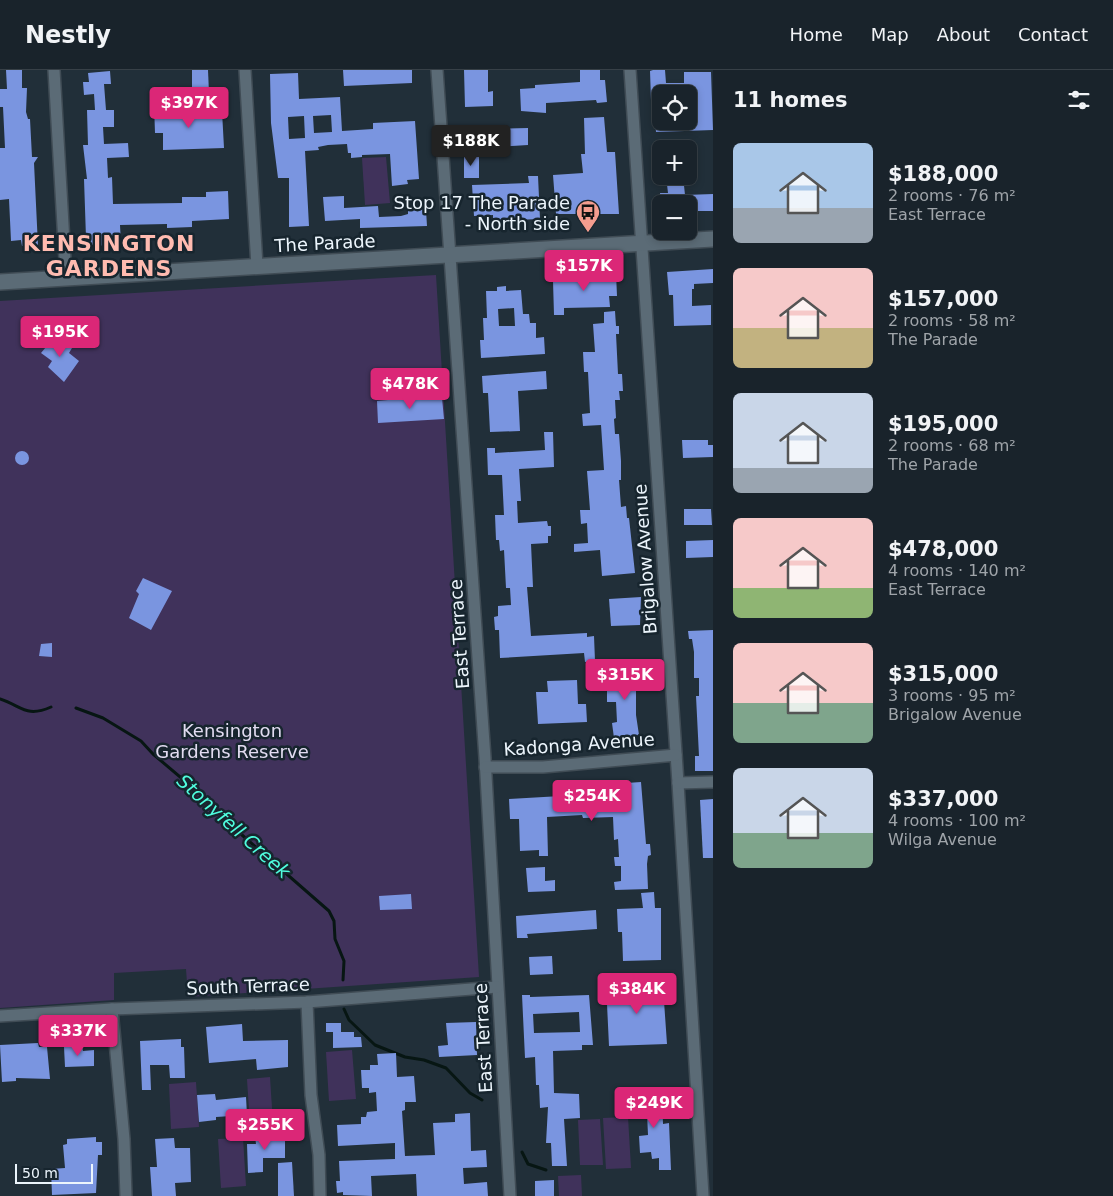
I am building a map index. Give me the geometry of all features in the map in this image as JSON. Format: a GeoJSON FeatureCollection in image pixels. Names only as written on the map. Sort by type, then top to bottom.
{"type":"FeatureCollection","features":[{"type":"Feature","properties":{"kind":"main road","name":"The Parade"},"geometry":{"type":"LineString","coordinates":[[0,282],[713,239]]}},
{"type":"Feature","properties":{"kind":"street"},"geometry":{"type":"LineString","coordinates":[[54,70],[66,277]]}},
{"type":"Feature","properties":{"kind":"street"},"geometry":{"type":"LineString","coordinates":[[245,70],[257,266]]}},
{"type":"Feature","properties":{"kind":"street","name":"East Terrace"},"geometry":{"type":"LineString","coordinates":[[437,70],[485,767],[510,1196]]}},
{"type":"Feature","properties":{"kind":"street","name":"Brigalow Avenue"},"geometry":{"type":"LineString","coordinates":[[630,70],[678,783],[703,1196]]}},
{"type":"Feature","properties":{"kind":"street","name":"Kadonga Avenue"},"geometry":{"type":"LineString","coordinates":[[485,767],[543,767],[676,755]]}},
{"type":"Feature","properties":{"kind":"street"},"geometry":{"type":"LineString","coordinates":[[678,783],[713,782]]}},
{"type":"Feature","properties":{"kind":"street","name":"South Terrace"},"geometry":{"type":"LineString","coordinates":[[0,1016],[112,1009],[307,1002],[497,987]]}},
{"type":"Feature","properties":{"kind":"street"},"geometry":{"type":"LineString","coordinates":[[307,1002],[311,1095],[319,1155],[320,1196]]}},
{"type":"Feature","properties":{"kind":"street"},"geometry":{"type":"LineString","coordinates":[[112,1009],[124,1139],[126,1196]]}},
{"type":"Feature","properties":{"kind":"green space"},"geometry":{"type":"Polygon","coordinates":[[[386,157],[390,203],[365,205],[362,158],[386,157]]]}},
{"type":"Feature","properties":{"kind":"green space","name":"Kensington Gardens Reserve"},"geometry":{"type":"Polygon","coordinates":[[[436,275],[479,977],[188,997],[186,969],[114,973],[114,1000],[0,1008],[0,301],[436,275]]]}},
{"type":"Feature","properties":{"kind":"green space"},"geometry":{"type":"Polygon","coordinates":[[[352,1050],[356,1099],[329,1101],[326,1052],[352,1050]]]}},
{"type":"Feature","properties":{"kind":"green space"},"geometry":{"type":"Polygon","coordinates":[[[270,1077],[273,1124],[250,1125],[247,1079],[270,1077]]]}},
{"type":"Feature","properties":{"kind":"green space"},"geometry":{"type":"Polygon","coordinates":[[[196,1082],[199,1127],[171,1129],[169,1084],[196,1082]]]}},
{"type":"Feature","properties":{"kind":"green space"},"geometry":{"type":"Polygon","coordinates":[[[628,1117],[631,1168],[606,1169],[603,1118],[628,1117]]]}},
{"type":"Feature","properties":{"kind":"green space"},"geometry":{"type":"Polygon","coordinates":[[[600,1119],[603,1165],[580,1165],[578,1120],[600,1119]]]}},
{"type":"Feature","properties":{"kind":"green space"},"geometry":{"type":"Polygon","coordinates":[[[243,1138],[246,1186],[221,1188],[218,1139],[243,1138]]]}},
{"type":"Feature","properties":{"kind":"green space"},"geometry":{"type":"Polygon","coordinates":[[[581,1175],[582,1196],[559,1196],[558,1176],[581,1175]]]}},
{"type":"Feature","properties":{"kind":"building"},"geometry":{"type":"Polygon","coordinates":[[[6,70],[22,70],[22,88],[27,88],[26,112],[28,119],[30,119],[32,157],[38,157],[34,163],[38,246],[22,246],[21,240],[11,241],[9,199],[0,200],[0,148],[5,148],[3,107],[0,107],[0,89],[7,89],[6,70]]]}},
{"type":"Feature","properties":{"kind":"building"},"geometry":{"type":"Polygon","coordinates":[[[192,70],[208,70],[209,93],[192,94],[192,70]]]}},
{"type":"Feature","properties":{"kind":"building"},"geometry":{"type":"Polygon","coordinates":[[[343,70],[412,70],[412,83],[344,86],[343,70]]]}},
{"type":"Feature","properties":{"kind":"building"},"geometry":{"type":"Polygon","coordinates":[[[464,70],[488,70],[488,92],[493,91],[493,106],[465,107],[464,70]]]}},
{"type":"Feature","properties":{"kind":"building"},"geometry":{"type":"Polygon","coordinates":[[[580,70],[600,70],[600,80],[605,80],[607,102],[597,103],[596,100],[546,103],[546,113],[521,111],[520,89],[535,88],[535,85],[580,82],[580,70]]]}},
{"type":"Feature","properties":{"kind":"building"},"geometry":{"type":"Polygon","coordinates":[[[665,70],[666,83],[684,83],[684,72],[711,72],[713,130],[656,132],[656,130],[697,130],[697,85],[652,85],[651,100],[650,71],[665,70]]]}},
{"type":"Feature","properties":{"kind":"building"},"geometry":{"type":"Polygon","coordinates":[[[110,71],[111,84],[104,84],[106,110],[114,110],[114,127],[103,127],[104,144],[128,143],[129,157],[107,158],[108,178],[112,177],[113,204],[182,203],[182,197],[206,197],[206,192],[228,191],[229,219],[192,221],[192,227],[167,228],[167,224],[120,225],[121,244],[95,246],[89,243],[86,238],[84,179],[87,179],[83,145],[88,145],[87,110],[95,110],[94,94],[84,95],[83,82],[89,82],[88,73],[110,71]]]}},
{"type":"Feature","properties":{"kind":"building"},"geometry":{"type":"Polygon","coordinates":[[[298,73],[299,99],[340,97],[342,131],[373,129],[373,123],[415,121],[419,179],[407,180],[408,184],[392,186],[390,154],[362,155],[362,157],[351,158],[351,153],[348,153],[347,144],[328,145],[318,147],[319,150],[305,151],[309,226],[289,227],[289,178],[278,178],[271,123],[270,74],[298,73]],[[331,115],[313,116],[314,133],[332,132],[331,115]],[[304,116],[288,117],[289,139],[305,138],[304,116]]]}},
{"type":"Feature","properties":{"kind":"building"},"geometry":{"type":"Polygon","coordinates":[[[154,104],[165,104],[165,114],[222,111],[224,148],[163,150],[163,133],[155,133],[154,104]]]}},
{"type":"Feature","properties":{"kind":"building"},"geometry":{"type":"Polygon","coordinates":[[[604,117],[607,152],[615,152],[619,214],[556,214],[553,175],[583,173],[581,154],[585,154],[584,118],[604,117]]]}},
{"type":"Feature","properties":{"kind":"building"},"geometry":{"type":"Polygon","coordinates":[[[528,128],[528,145],[495,147],[494,129],[528,128]]]}},
{"type":"Feature","properties":{"kind":"building"},"geometry":{"type":"Polygon","coordinates":[[[464,156],[479,156],[479,178],[464,178],[464,156]]]}},
{"type":"Feature","properties":{"kind":"building"},"geometry":{"type":"Polygon","coordinates":[[[528,176],[538,176],[540,219],[493,221],[493,215],[474,216],[472,185],[529,183],[528,176]]]}},
{"type":"Feature","properties":{"kind":"building"},"geometry":{"type":"Polygon","coordinates":[[[667,185],[684,185],[685,195],[660,195],[660,193],[668,193],[667,185]]]}},
{"type":"Feature","properties":{"kind":"building"},"geometry":{"type":"Polygon","coordinates":[[[713,194],[713,211],[697,211],[697,195],[685,195],[713,194]]]}},
{"type":"Feature","properties":{"kind":"building"},"geometry":{"type":"Polygon","coordinates":[[[344,196],[344,208],[378,206],[379,217],[401,216],[408,214],[408,209],[424,208],[426,210],[427,226],[360,228],[360,219],[325,221],[323,197],[344,196]]]}},
{"type":"Feature","properties":{"kind":"building"},"geometry":{"type":"Polygon","coordinates":[[[713,269],[713,283],[694,284],[694,289],[692,289],[692,306],[711,305],[711,325],[674,326],[673,295],[669,295],[667,272],[713,269]]]}},
{"type":"Feature","properties":{"kind":"building"},"geometry":{"type":"Polygon","coordinates":[[[616,273],[617,296],[609,296],[610,307],[564,308],[564,315],[554,315],[553,281],[555,281],[555,277],[616,273]]]}},
{"type":"Feature","properties":{"kind":"building"},"geometry":{"type":"Polygon","coordinates":[[[506,286],[506,291],[521,290],[523,314],[529,314],[530,323],[536,323],[536,338],[544,337],[545,354],[481,358],[480,340],[484,340],[483,318],[487,318],[486,291],[497,291],[497,287],[506,286]],[[514,308],[498,309],[499,326],[515,326],[514,308]]]}},
{"type":"Feature","properties":{"kind":"building"},"geometry":{"type":"Polygon","coordinates":[[[615,311],[616,326],[619,326],[619,334],[616,334],[618,374],[622,374],[623,391],[619,391],[620,400],[615,400],[615,434],[619,434],[621,507],[626,506],[627,518],[629,518],[635,573],[602,576],[600,550],[574,552],[574,544],[588,543],[587,523],[581,524],[580,510],[590,510],[587,471],[604,470],[601,425],[583,426],[582,414],[590,413],[588,372],[584,372],[583,352],[595,352],[593,324],[604,323],[604,312],[615,311]]]}},
{"type":"Feature","properties":{"kind":"building"},"geometry":{"type":"Polygon","coordinates":[[[55,336],[72,348],[69,353],[79,361],[64,382],[48,367],[52,361],[41,353],[55,336]]]}},
{"type":"Feature","properties":{"kind":"building"},"geometry":{"type":"Polygon","coordinates":[[[546,371],[547,389],[518,391],[520,431],[490,432],[488,393],[483,393],[482,376],[546,371]]]}},
{"type":"Feature","properties":{"kind":"building"},"geometry":{"type":"Polygon","coordinates":[[[432,396],[432,399],[442,398],[444,419],[378,423],[377,401],[432,396]]]}},
{"type":"Feature","properties":{"kind":"building"},"geometry":{"type":"Polygon","coordinates":[[[544,432],[553,432],[554,467],[519,469],[521,501],[517,501],[518,523],[547,521],[548,526],[551,526],[551,536],[548,536],[548,543],[531,544],[533,587],[527,587],[531,636],[587,633],[587,637],[594,636],[595,661],[585,662],[584,653],[500,658],[499,630],[495,630],[494,617],[498,616],[498,606],[511,605],[510,588],[506,588],[504,550],[500,551],[499,540],[496,540],[495,515],[504,515],[502,475],[488,475],[487,448],[495,448],[495,453],[545,450],[544,432]]]}},
{"type":"Feature","properties":{"kind":"building"},"geometry":{"type":"Polygon","coordinates":[[[682,440],[708,440],[708,445],[713,445],[713,457],[683,458],[682,440]]]}},
{"type":"Feature","properties":{"kind":"building"},"geometry":{"type":"Polygon","coordinates":[[[19,451],[25,451],[29,458],[25,465],[19,465],[15,461],[15,455],[19,451]]]}},
{"type":"Feature","properties":{"kind":"building"},"geometry":{"type":"Polygon","coordinates":[[[684,509],[711,509],[712,525],[684,525],[684,509]]]}},
{"type":"Feature","properties":{"kind":"building"},"geometry":{"type":"Polygon","coordinates":[[[713,540],[713,557],[686,558],[686,541],[713,540]]]}},
{"type":"Feature","properties":{"kind":"building"},"geometry":{"type":"Polygon","coordinates":[[[143,578],[172,591],[151,630],[129,618],[139,594],[136,591],[143,578]]]}},
{"type":"Feature","properties":{"kind":"building"},"geometry":{"type":"Polygon","coordinates":[[[641,597],[640,625],[611,626],[609,599],[641,597]]]}},
{"type":"Feature","properties":{"kind":"building"},"geometry":{"type":"Polygon","coordinates":[[[713,630],[713,771],[695,771],[695,756],[699,756],[696,696],[699,696],[699,678],[694,678],[694,652],[692,639],[689,639],[688,631],[713,630]]]}},
{"type":"Feature","properties":{"kind":"building"},"geometry":{"type":"Polygon","coordinates":[[[52,643],[52,657],[39,656],[41,644],[52,643]]]}},
{"type":"Feature","properties":{"kind":"building"},"geometry":{"type":"Polygon","coordinates":[[[636,659],[636,715],[639,735],[614,738],[612,723],[617,722],[616,702],[607,702],[607,689],[621,689],[619,660],[636,659]]]}},
{"type":"Feature","properties":{"kind":"building"},"geometry":{"type":"Polygon","coordinates":[[[577,680],[578,704],[586,704],[587,722],[538,724],[536,692],[548,692],[547,681],[577,680]]]}},
{"type":"Feature","properties":{"kind":"building"},"geometry":{"type":"Polygon","coordinates":[[[574,780],[574,783],[612,781],[612,784],[641,782],[646,844],[650,844],[651,855],[648,856],[647,864],[648,889],[615,890],[614,882],[621,881],[621,866],[615,866],[614,857],[619,857],[618,839],[614,840],[613,817],[583,818],[582,815],[547,817],[548,856],[539,856],[539,850],[520,851],[519,819],[510,819],[509,799],[561,796],[560,781],[574,780]]]}},
{"type":"Feature","properties":{"kind":"building"},"geometry":{"type":"Polygon","coordinates":[[[713,799],[713,858],[703,858],[700,800],[713,799]]]}},
{"type":"Feature","properties":{"kind":"building"},"geometry":{"type":"Polygon","coordinates":[[[545,867],[545,881],[555,880],[555,891],[528,892],[526,868],[545,867]]]}},
{"type":"Feature","properties":{"kind":"building"},"geometry":{"type":"Polygon","coordinates":[[[654,892],[655,908],[661,908],[661,960],[623,961],[622,932],[618,932],[617,909],[643,908],[641,893],[654,892]]]}},
{"type":"Feature","properties":{"kind":"building"},"geometry":{"type":"Polygon","coordinates":[[[411,894],[412,909],[380,910],[379,896],[411,894]]]}},
{"type":"Feature","properties":{"kind":"building"},"geometry":{"type":"Polygon","coordinates":[[[596,910],[597,929],[527,934],[528,938],[517,938],[516,916],[596,910]]]}},
{"type":"Feature","properties":{"kind":"building"},"geometry":{"type":"Polygon","coordinates":[[[552,956],[553,974],[530,975],[529,957],[552,956]]]}},
{"type":"Feature","properties":{"kind":"building"},"geometry":{"type":"Polygon","coordinates":[[[653,976],[655,1002],[664,1001],[667,1044],[609,1046],[607,1004],[622,1003],[621,978],[653,976]]]}},
{"type":"Feature","properties":{"kind":"building"},"geometry":{"type":"Polygon","coordinates":[[[522,995],[530,995],[530,997],[589,995],[593,1045],[582,1045],[582,1050],[553,1051],[554,1093],[579,1094],[580,1118],[564,1119],[567,1166],[552,1166],[551,1143],[546,1143],[548,1107],[540,1108],[539,1085],[536,1085],[535,1057],[525,1058],[522,995]],[[579,1012],[533,1014],[534,1033],[580,1032],[579,1012]]]}},
{"type":"Feature","properties":{"kind":"building"},"geometry":{"type":"Polygon","coordinates":[[[476,1022],[477,1055],[439,1057],[438,1046],[448,1045],[446,1023],[476,1022]]]}},
{"type":"Feature","properties":{"kind":"building"},"geometry":{"type":"Polygon","coordinates":[[[326,1023],[341,1023],[341,1032],[354,1032],[354,1037],[361,1037],[362,1047],[333,1048],[333,1032],[326,1032],[326,1023]]]}},
{"type":"Feature","properties":{"kind":"building"},"geometry":{"type":"Polygon","coordinates":[[[242,1024],[243,1041],[288,1040],[288,1067],[257,1070],[256,1059],[209,1063],[206,1027],[242,1024]]]}},
{"type":"Feature","properties":{"kind":"building"},"geometry":{"type":"Polygon","coordinates":[[[181,1039],[181,1047],[184,1047],[185,1078],[170,1078],[169,1065],[150,1065],[151,1090],[142,1090],[140,1041],[181,1039]]]}},
{"type":"Feature","properties":{"kind":"building"},"geometry":{"type":"Polygon","coordinates":[[[38,1043],[39,1047],[47,1047],[50,1079],[16,1078],[16,1081],[2,1082],[0,1045],[38,1043]]]}},
{"type":"Feature","properties":{"kind":"building"},"geometry":{"type":"Polygon","coordinates":[[[82,1046],[83,1051],[94,1050],[94,1066],[65,1067],[64,1047],[82,1046]]]}},
{"type":"Feature","properties":{"kind":"building"},"geometry":{"type":"Polygon","coordinates":[[[396,1053],[397,1077],[414,1076],[416,1102],[405,1102],[405,1110],[402,1111],[405,1156],[435,1155],[433,1123],[455,1122],[455,1114],[470,1113],[471,1151],[486,1150],[487,1167],[463,1168],[464,1184],[487,1182],[488,1196],[417,1196],[416,1174],[371,1176],[372,1196],[343,1195],[343,1192],[337,1193],[336,1181],[340,1181],[339,1161],[395,1159],[395,1143],[338,1146],[337,1125],[361,1124],[361,1117],[366,1117],[367,1112],[377,1111],[376,1092],[369,1093],[369,1088],[362,1088],[361,1070],[370,1070],[370,1065],[378,1065],[377,1054],[396,1053]]]}},
{"type":"Feature","properties":{"kind":"building"},"geometry":{"type":"Polygon","coordinates":[[[215,1094],[216,1100],[246,1097],[247,1115],[216,1117],[216,1120],[199,1122],[197,1095],[215,1094]]]}},
{"type":"Feature","properties":{"kind":"building"},"geometry":{"type":"Polygon","coordinates":[[[662,1095],[663,1124],[669,1123],[671,1170],[659,1170],[659,1158],[652,1159],[651,1152],[640,1153],[639,1136],[648,1135],[647,1113],[632,1113],[632,1096],[662,1095]]]}},
{"type":"Feature","properties":{"kind":"building"},"geometry":{"type":"Polygon","coordinates":[[[285,1135],[285,1158],[263,1158],[263,1172],[248,1173],[247,1144],[256,1144],[255,1136],[285,1135]]]}},
{"type":"Feature","properties":{"kind":"building"},"geometry":{"type":"Polygon","coordinates":[[[96,1137],[96,1142],[102,1142],[102,1155],[98,1155],[96,1193],[52,1195],[51,1169],[65,1168],[63,1145],[67,1144],[67,1139],[96,1137]]]}},
{"type":"Feature","properties":{"kind":"building"},"geometry":{"type":"Polygon","coordinates":[[[174,1138],[175,1148],[190,1148],[191,1182],[175,1183],[176,1196],[152,1196],[150,1167],[157,1167],[155,1139],[174,1138]]]}},
{"type":"Feature","properties":{"kind":"building"},"geometry":{"type":"Polygon","coordinates":[[[292,1162],[294,1196],[278,1196],[278,1163],[292,1162]]]}},
{"type":"Feature","properties":{"kind":"building"},"geometry":{"type":"Polygon","coordinates":[[[554,1180],[554,1196],[535,1196],[535,1181],[554,1180]]]}},
{"type":"Feature","properties":{"kind":"waterway","name":"Stonyfell Creek"},"geometry":{"type":"LineString","coordinates":[[0,699],[30,711],[51,707]]}},
{"type":"Feature","properties":{"kind":"waterway","name":"Stonyfell Creek"},"geometry":{"type":"LineString","coordinates":[[76,708],[103,718],[141,741],[153,754],[212,804],[242,835],[329,911],[334,921],[335,939],[344,961],[343,980]]}},
{"type":"Feature","properties":{"kind":"waterway","name":"Stonyfell Creek"},"geometry":{"type":"LineString","coordinates":[[344,1009],[349,1020],[375,1045],[405,1057],[424,1060],[446,1068],[470,1093],[482,1100]]}},
{"type":"Feature","properties":{"kind":"waterway","name":"Stonyfell Creek"},"geometry":{"type":"LineString","coordinates":[[522,1152],[528,1164],[546,1170]]}},
{"type":"Feature","properties":{"kind":"place","name":"Stop 17 The Parade - North side"},"geometry":{"type":"Point","coordinates":[588,233]}},
{"type":"Feature","properties":{"kind":"district","name":"KENSINGTON GARDENS"},"geometry":{"type":"Point","coordinates":[109,256]}}]}
